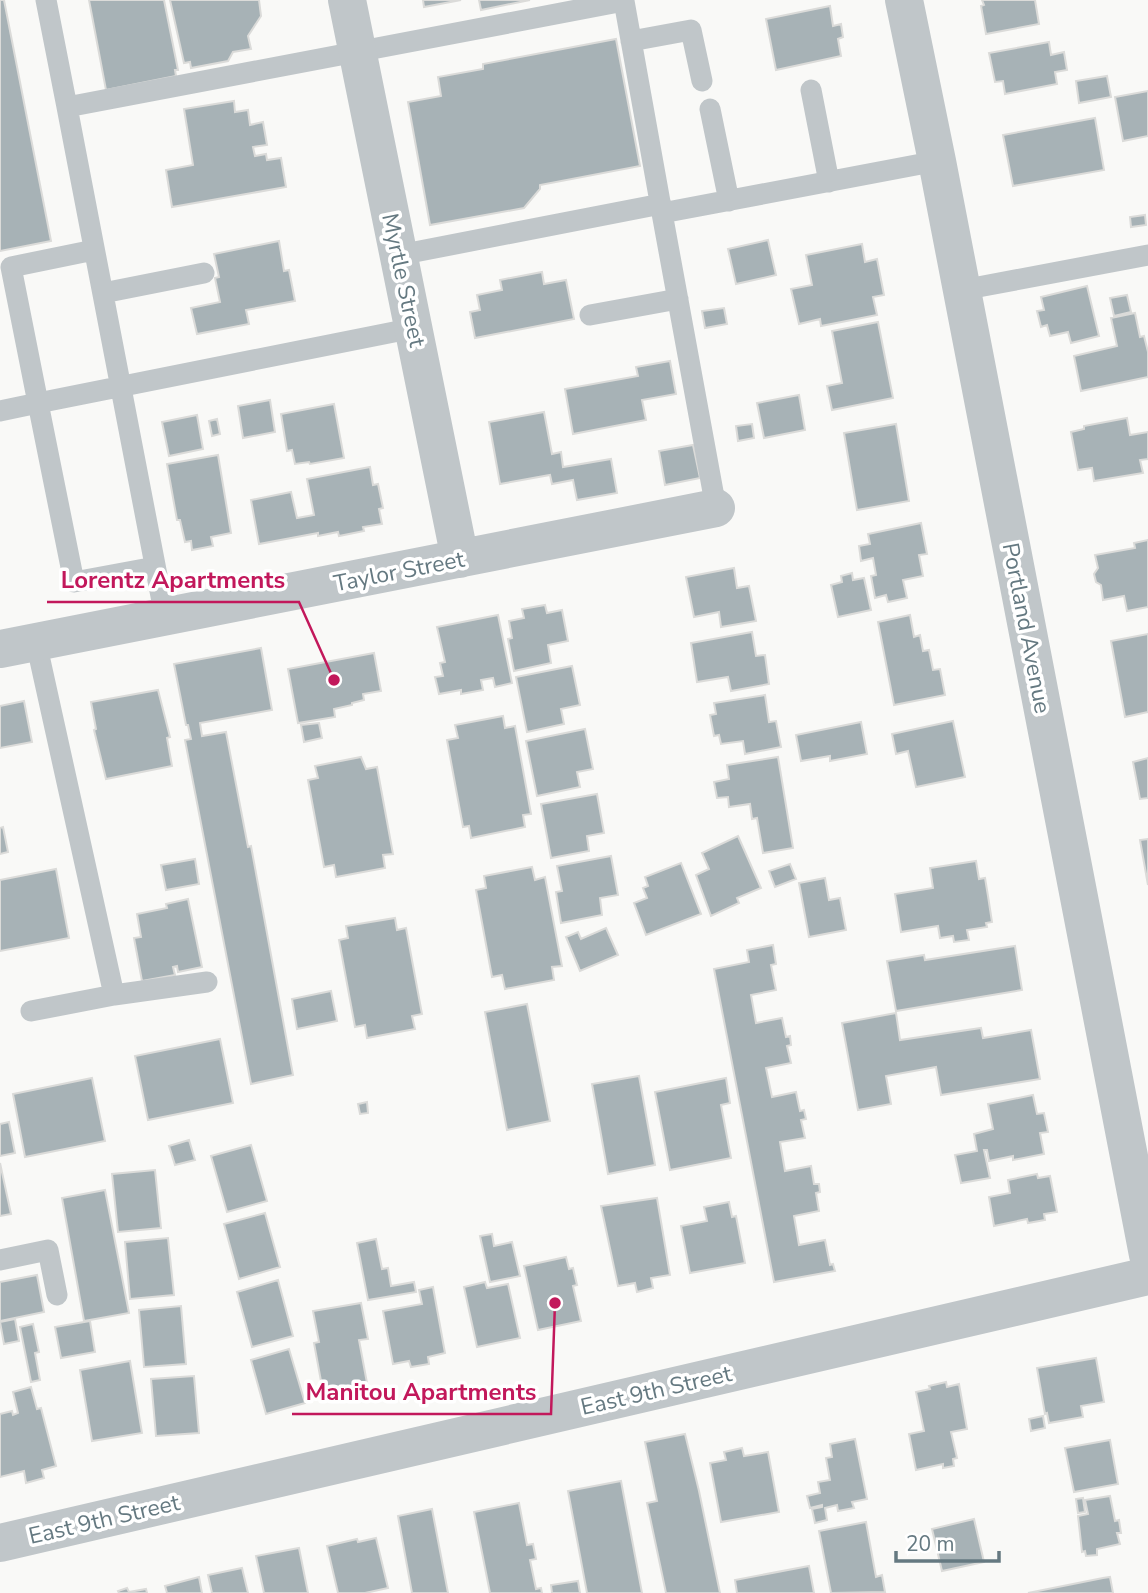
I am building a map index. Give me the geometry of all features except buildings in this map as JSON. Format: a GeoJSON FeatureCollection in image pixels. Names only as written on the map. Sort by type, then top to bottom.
{"type":"FeatureCollection","features":[{"type":"Feature","properties":{"kind":"street","name":"Myrtle Street"},"geometry":{"type":"LineString","coordinates":[[347,0],[460,559]]}},
{"type":"Feature","properties":{"kind":"street","name":"Portland Avenue"},"geometry":{"type":"LineString","coordinates":[[904,0],[1148,1255]]}},
{"type":"Feature","properties":{"kind":"street","name":"Taylor Street"},"geometry":{"type":"LineString","coordinates":[[18,646],[716,508]]}},
{"type":"Feature","properties":{"kind":"street","name":"East 9th Street"},"geometry":{"type":"LineString","coordinates":[[0,1543],[1148,1276]]}},
{"type":"Feature","properties":{"kind":"lane"},"geometry":{"type":"LineString","coordinates":[[46,0],[165,617]]}},
{"type":"Feature","properties":{"kind":"lane"},"geometry":{"type":"LineString","coordinates":[[67,107],[585,4],[624,1],[716,508]]}},
{"type":"Feature","properties":{"kind":"lane"},"geometry":{"type":"LineString","coordinates":[[631,41],[691,30],[702,81]]}},
{"type":"Feature","properties":{"kind":"lane"},"geometry":{"type":"LineString","coordinates":[[811,90],[829,181]]}},
{"type":"Feature","properties":{"kind":"lane"},"geometry":{"type":"LineString","coordinates":[[710,109],[729,201]]}},
{"type":"Feature","properties":{"kind":"lane"},"geometry":{"type":"LineString","coordinates":[[399,255],[662,209],[729,201],[937,161]]}},
{"type":"Feature","properties":{"kind":"lane"},"geometry":{"type":"LineString","coordinates":[[94,250],[11,267],[74,582],[155,567]]}},
{"type":"Feature","properties":{"kind":"lane"},"geometry":{"type":"LineString","coordinates":[[962,290],[1148,256]]}},
{"type":"Feature","properties":{"kind":"lane"},"geometry":{"type":"LineString","coordinates":[[103,293],[204,273]]}},
{"type":"Feature","properties":{"kind":"lane"},"geometry":{"type":"LineString","coordinates":[[590,315],[678,299]]}},
{"type":"Feature","properties":{"kind":"lane"},"geometry":{"type":"LineString","coordinates":[[0,411],[414,328]]}},
{"type":"Feature","properties":{"kind":"lane"},"geometry":{"type":"LineString","coordinates":[[18,646],[114,995]]}},
{"type":"Feature","properties":{"kind":"lane"},"geometry":{"type":"LineString","coordinates":[[31,1011],[114,995],[207,982]]}},
{"type":"Feature","properties":{"kind":"lane"},"geometry":{"type":"LineString","coordinates":[[0,1260],[48,1250],[57,1295]]}},
{"type":"Feature","properties":{"kind":"place","name":"Lorentz Apartments"},"geometry":{"type":"Point","coordinates":[334,680]}},
{"type":"Feature","properties":{"kind":"place","name":"Manitou Apartments"},"geometry":{"type":"Point","coordinates":[555,1303]}}]}
